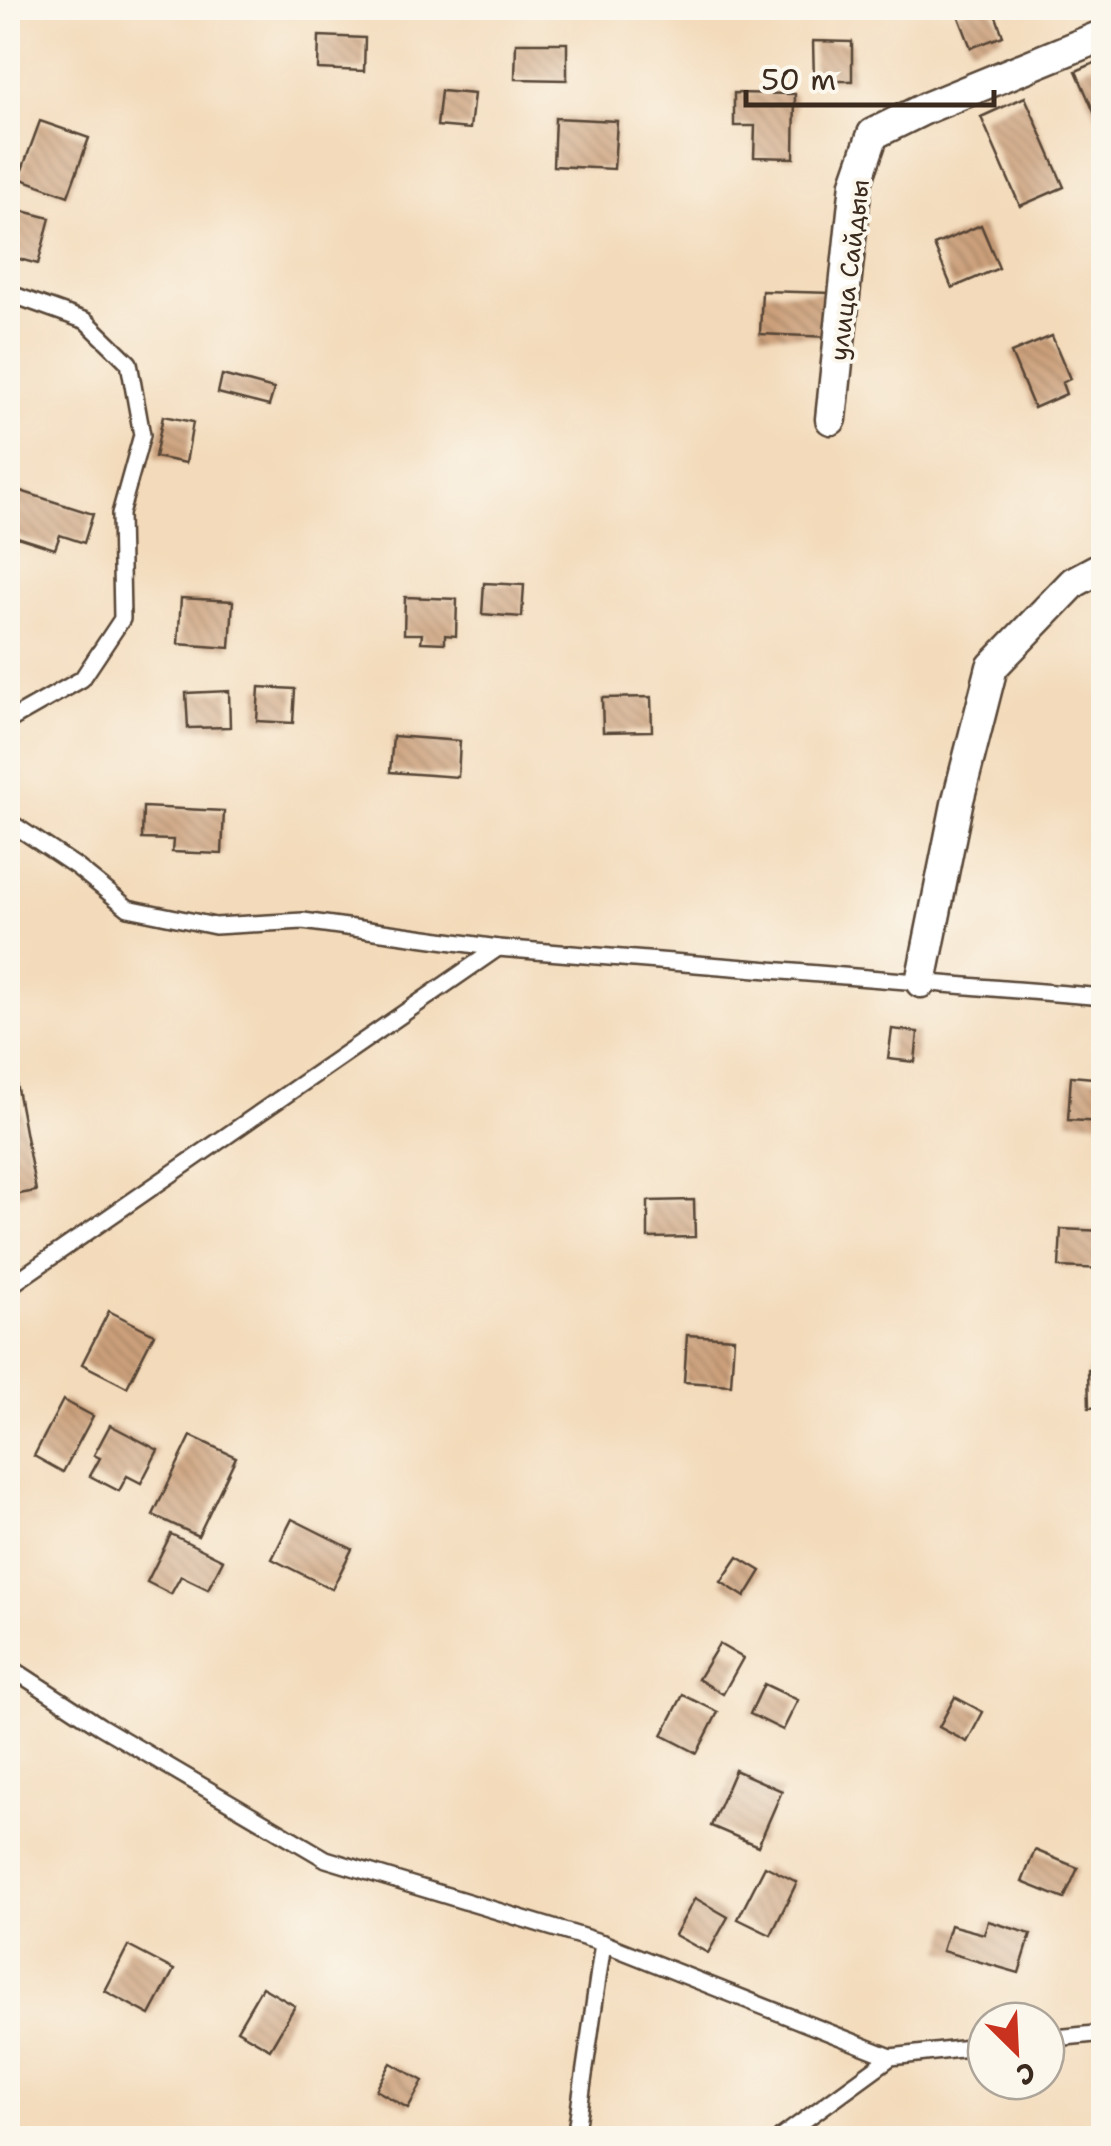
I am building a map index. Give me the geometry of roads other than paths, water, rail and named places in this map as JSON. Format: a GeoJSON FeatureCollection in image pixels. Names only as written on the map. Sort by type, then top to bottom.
{"type":"FeatureCollection","features":[{"type":"Feature","properties":{"kind":"street","name":"улица Сайдыы"},"geometry":{"type":"LineString","coordinates":[[831,419],[856,183],[872,134],[1104,35]]}},
{"type":"Feature","properties":{"kind":"street"},"geometry":{"type":"LineString","coordinates":[[921,982],[957,804],[992,667],[1074,582],[1104,566]]}},
{"type":"Feature","properties":{"kind":"lane"},"geometry":{"type":"LineString","coordinates":[[8,292],[86,321],[129,363],[142,435],[120,514],[122,619],[82,679],[8,721]]}},
{"type":"Feature","properties":{"kind":"lane"},"geometry":{"type":"LineString","coordinates":[[8,822],[77,867],[128,908],[215,926],[303,921],[498,948],[1104,997]]}},
{"type":"Feature","properties":{"kind":"lane"},"geometry":{"type":"LineString","coordinates":[[8,1286],[498,948]]}},
{"type":"Feature","properties":{"kind":"lane"},"geometry":{"type":"LineString","coordinates":[[8,1666],[100,1726],[326,1859],[603,1943],[891,2057],[966,2048]]}},
{"type":"Feature","properties":{"kind":"lane"},"geometry":{"type":"LineString","coordinates":[[575,2138],[603,1943]]}},
{"type":"Feature","properties":{"kind":"lane"},"geometry":{"type":"LineString","coordinates":[[1066,2038],[1104,2033]]}},
{"type":"Feature","properties":{"kind":"lane"},"geometry":{"type":"LineString","coordinates":[[780,2138],[891,2057]]}}]}
